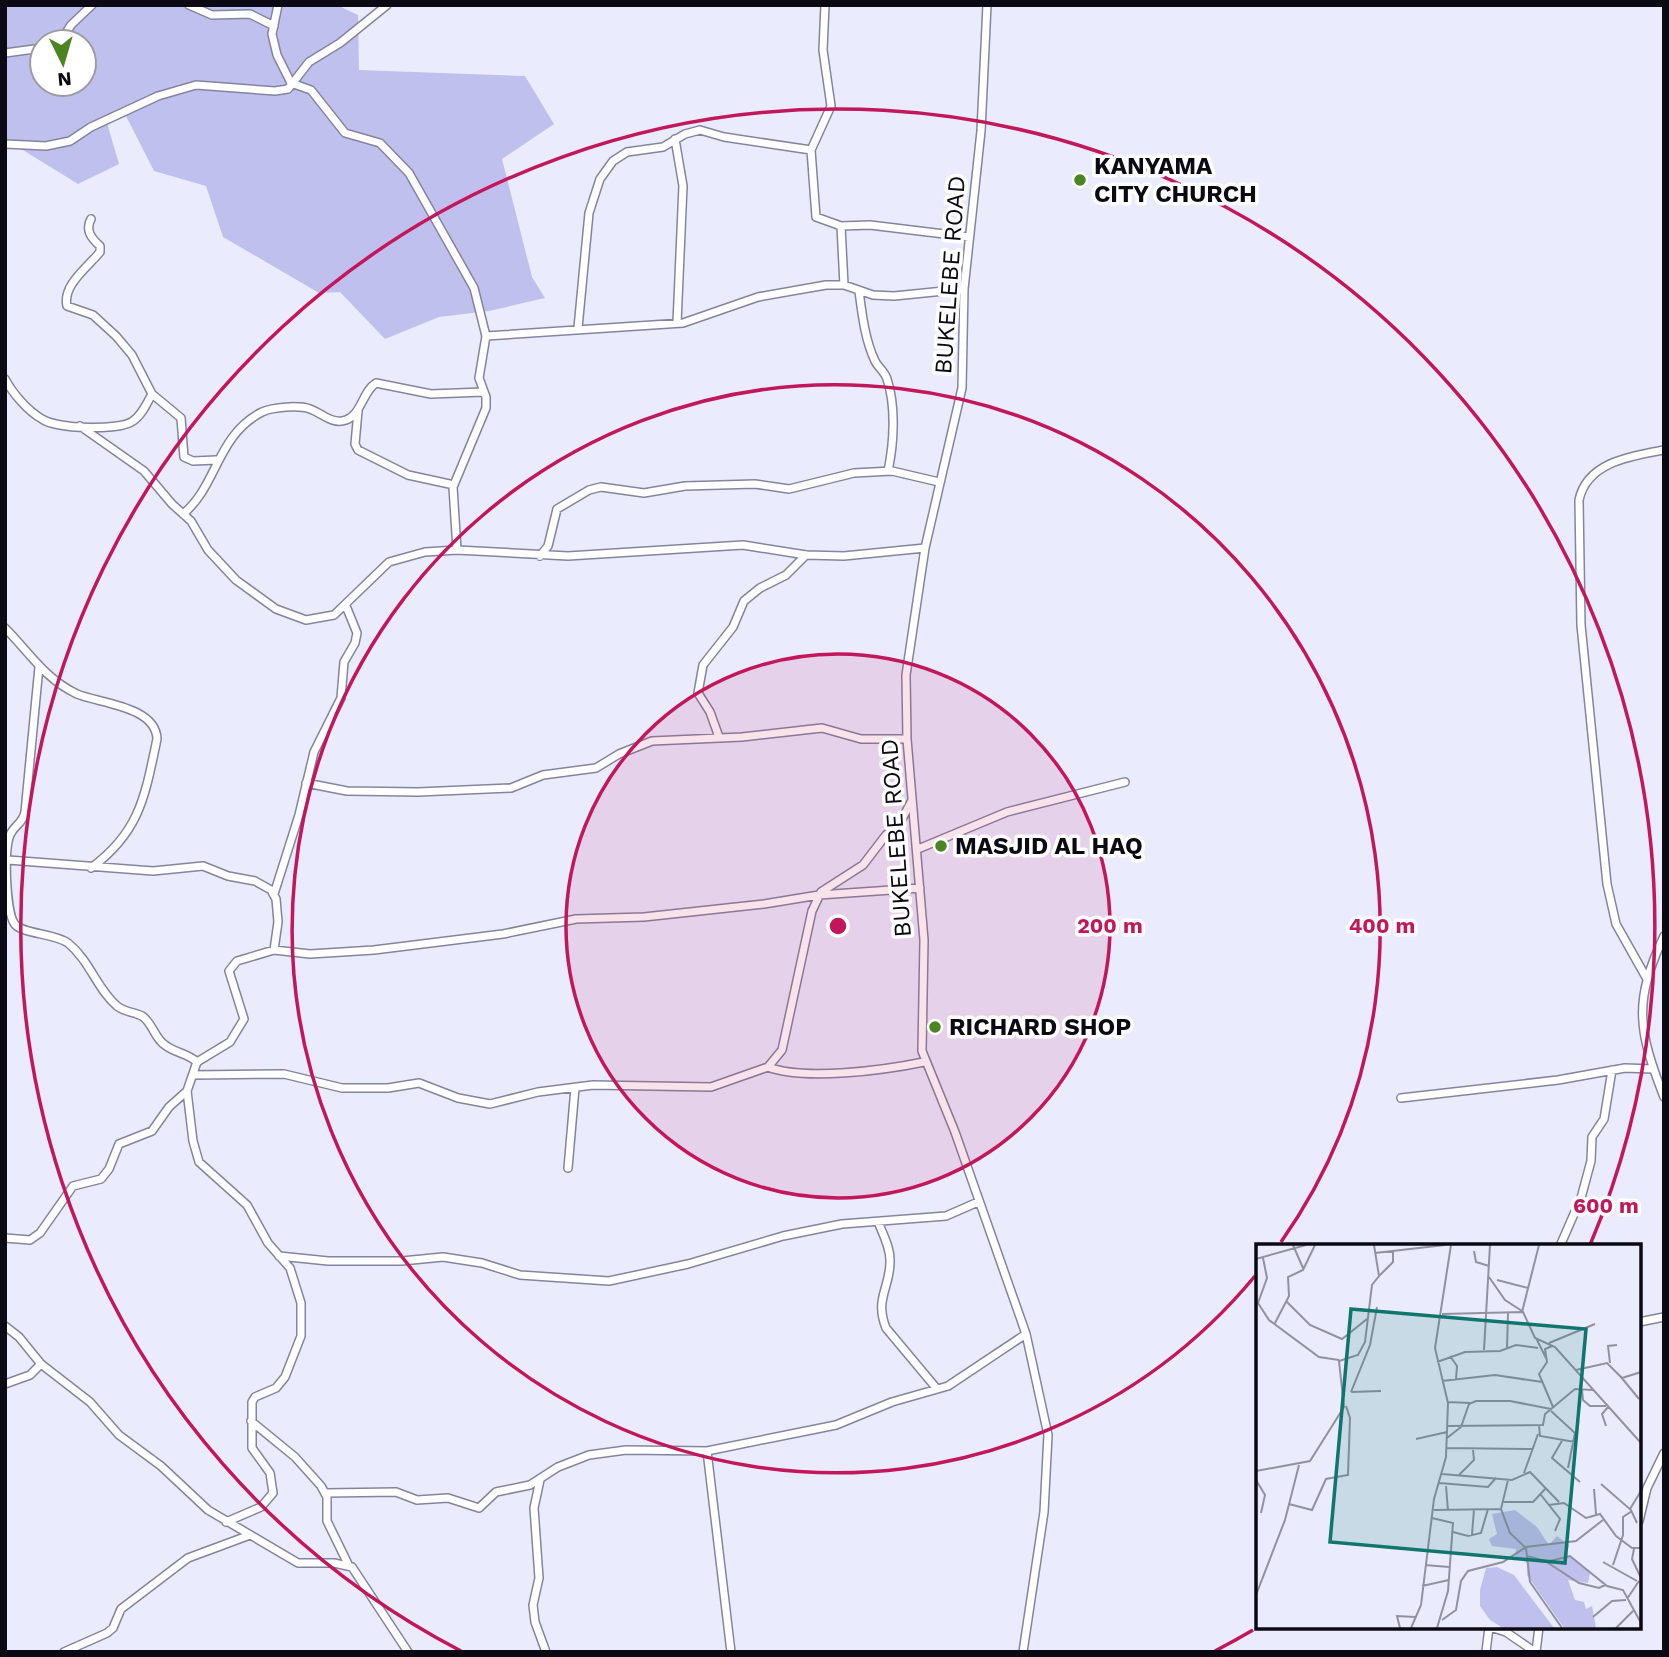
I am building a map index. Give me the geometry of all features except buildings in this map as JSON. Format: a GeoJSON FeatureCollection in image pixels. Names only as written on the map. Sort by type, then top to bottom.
{"type":"FeatureCollection","features":[{"type":"Feature","properties":{"kind":"street"},"geometry":{"type":"LineString","coordinates":[[69,28],[92,5]]}},
{"type":"Feature","properties":{"kind":"street"},"geometry":{"type":"LineString","coordinates":[[189,5],[212,15],[250,14],[262,17],[274,26]]}},
{"type":"Feature","properties":{"kind":"street"},"geometry":{"type":"LineString","coordinates":[[278,5],[272,40],[287,77],[294,85]]}},
{"type":"Feature","properties":{"kind":"street"},"geometry":{"type":"LineString","coordinates":[[294,85],[299,71],[309,62],[387,5]]}},
{"type":"Feature","properties":{"kind":"street"},"geometry":{"type":"LineString","coordinates":[[825,5],[822,50],[831,106],[811,150],[815,216],[841,226],[870,225],[969,237]]}},
{"type":"Feature","properties":{"kind":"street","name":"BUKELEBE ROAD"},"geometry":{"type":"LineString","coordinates":[[987,5],[987,59],[964,289],[962,388],[925,548],[906,675],[907,739],[924,940],[921,1035],[924,1062],[955,1132],[1026,1334],[1045,1413],[1049,1461],[1023,1652]]}},
{"type":"Feature","properties":{"kind":"street"},"geometry":{"type":"LineString","coordinates":[[5,53],[28,50]]}},
{"type":"Feature","properties":{"kind":"street"},"geometry":{"type":"LineString","coordinates":[[5,144],[61,144],[158,96],[196,85],[275,91],[294,85],[312,90],[345,133],[380,143],[410,173],[474,288],[485,336],[479,378],[486,408],[454,485],[457,550]]}},
{"type":"Feature","properties":{"kind":"street"},"geometry":{"type":"LineString","coordinates":[[578,328],[589,213],[600,179],[613,161],[627,152],[663,147],[675,139],[700,130],[724,137],[811,150]]}},
{"type":"Feature","properties":{"kind":"street"},"geometry":{"type":"LineString","coordinates":[[675,139],[683,186],[677,323]]}},
{"type":"Feature","properties":{"kind":"street"},"geometry":{"type":"LineString","coordinates":[[91,219],[88,225],[90,235],[100,250],[83,267],[66,302],[71,309],[96,317],[128,348],[152,394],[181,418],[184,457],[189,460],[216,460]]}},
{"type":"Feature","properties":{"kind":"street"},"geometry":{"type":"LineString","coordinates":[[841,226],[844,285]]}},
{"type":"Feature","properties":{"kind":"street"},"geometry":{"type":"LineString","coordinates":[[485,336],[677,323],[706,317],[758,297],[805,287],[844,285],[859,291],[894,296],[964,289]]}},
{"type":"Feature","properties":{"kind":"street"},"geometry":{"type":"LineString","coordinates":[[859,291],[868,341],[875,362],[886,376],[894,411],[890,429],[892,450],[888,471]]}},
{"type":"Feature","properties":{"kind":"street"},"geometry":{"type":"LineString","coordinates":[[5,379],[13,393],[42,419],[80,426],[111,427],[130,423],[141,413],[152,394]]}},
{"type":"Feature","properties":{"kind":"street"},"geometry":{"type":"LineString","coordinates":[[183,513],[199,498],[229,439],[264,411],[301,407],[341,421],[353,415],[374,383],[431,394],[483,392]]}},
{"type":"Feature","properties":{"kind":"street"},"geometry":{"type":"LineString","coordinates":[[358,408],[355,444],[358,450],[408,475],[454,485]]}},
{"type":"Feature","properties":{"kind":"street"},"geometry":{"type":"LineString","coordinates":[[80,426],[144,471],[183,513],[225,569],[276,609],[296,618],[320,620],[334,615],[392,561],[425,552],[457,550],[540,556],[734,545],[806,555],[864,555],[925,548]]}},
{"type":"Feature","properties":{"kind":"street"},"geometry":{"type":"LineString","coordinates":[[1647,979],[1640,962],[1621,936],[1607,884],[1581,625],[1579,500],[1584,483],[1600,469],[1664,450]]}},
{"type":"Feature","properties":{"kind":"street"},"geometry":{"type":"LineString","coordinates":[[540,556],[548,546],[556,509],[594,489],[611,488],[644,493],[685,486],[760,484],[789,489],[854,473],[888,471],[939,482]]}},
{"type":"Feature","properties":{"kind":"street"},"geometry":{"type":"LineString","coordinates":[[719,737],[710,712],[698,693],[703,665],[733,627],[744,601],[760,588],[786,575],[806,555]]}},
{"type":"Feature","properties":{"kind":"street"},"geometry":{"type":"LineString","coordinates":[[274,950],[278,922],[274,894],[317,744],[341,698],[344,662],[356,639],[355,625],[346,606]]}},
{"type":"Feature","properties":{"kind":"street"},"geometry":{"type":"LineString","coordinates":[[5,628],[39,667],[77,693],[113,702],[144,718],[156,733],[141,803],[130,830],[120,844],[91,868]]}},
{"type":"Feature","properties":{"kind":"street"},"geometry":{"type":"LineString","coordinates":[[39,667],[32,714],[25,812],[22,823],[10,834],[7,883],[11,915],[16,926],[57,936],[68,944],[91,967],[116,1005],[145,1018],[163,1044],[188,1054],[197,1062]]}},
{"type":"Feature","properties":{"kind":"street"},"geometry":{"type":"LineString","coordinates":[[306,783],[347,791],[418,792],[511,788],[543,775],[596,768],[652,741],[822,728],[861,740],[907,739]]}},
{"type":"Feature","properties":{"kind":"street"},"geometry":{"type":"LineString","coordinates":[[918,849],[1007,812],[1125,782]]}},
{"type":"Feature","properties":{"kind":"street"},"geometry":{"type":"LineString","coordinates":[[768,1067],[779,1056],[785,1040],[813,911],[819,895],[867,860],[886,835],[900,825],[912,800]]}},
{"type":"Feature","properties":{"kind":"street"},"geometry":{"type":"LineString","coordinates":[[8,860],[153,871],[203,866],[228,876],[256,881],[274,894]]}},
{"type":"Feature","properties":{"kind":"street"},"geometry":{"type":"LineString","coordinates":[[5,1238],[30,1240],[40,1233],[74,1186],[101,1179],[109,1169],[119,1144],[148,1135],[169,1107],[187,1091],[197,1062],[230,1042],[244,1024],[240,1001],[229,979],[230,966],[241,960],[274,950],[310,954],[374,950],[503,934],[576,919],[644,917],[819,895],[920,888]]}},
{"type":"Feature","properties":{"kind":"street"},"geometry":{"type":"LineString","coordinates":[[1664,936],[1647,979],[1640,1014],[1653,1069],[1664,1097]]}},
{"type":"Feature","properties":{"kind":"street"},"geometry":{"type":"LineString","coordinates":[[193,1074],[284,1074],[304,1081],[359,1089],[419,1083],[458,1098],[490,1104],[538,1092],[575,1088],[652,1086],[702,1089],[768,1067],[817,1073],[889,1069],[924,1062]]}},
{"type":"Feature","properties":{"kind":"street"},"geometry":{"type":"LineString","coordinates":[[1401,1098],[1558,1080],[1612,1070],[1653,1069]]}},
{"type":"Feature","properties":{"kind":"street"},"geometry":{"type":"LineString","coordinates":[[1561,1244],[1581,1198],[1591,1161],[1592,1138],[1604,1119],[1612,1070]]}},
{"type":"Feature","properties":{"kind":"street"},"geometry":{"type":"LineString","coordinates":[[568,1168],[575,1088]]}},
{"type":"Feature","properties":{"kind":"street"},"geometry":{"type":"LineString","coordinates":[[187,1091],[199,1162],[240,1197],[292,1273],[301,1303],[301,1336],[281,1383],[253,1399],[252,1448],[271,1473],[273,1493],[261,1507],[226,1521]]}},
{"type":"Feature","properties":{"kind":"street"},"geometry":{"type":"LineString","coordinates":[[279,1256],[318,1261],[402,1261],[443,1257],[482,1263],[520,1275],[609,1281],[688,1264],[745,1245],[783,1236],[842,1224],[946,1216],[978,1202]]}},
{"type":"Feature","properties":{"kind":"street"},"geometry":{"type":"LineString","coordinates":[[878,1222],[890,1263],[881,1301],[882,1317],[886,1328],[937,1389]]}},
{"type":"Feature","properties":{"kind":"street"},"geometry":{"type":"LineString","coordinates":[[1641,1322],[1664,1317]]}},
{"type":"Feature","properties":{"kind":"street"},"geometry":{"type":"LineString","coordinates":[[5,1326],[19,1337],[41,1364],[90,1402],[127,1442],[161,1466],[208,1510],[298,1563],[348,1564]]}},
{"type":"Feature","properties":{"kind":"street"},"geometry":{"type":"LineString","coordinates":[[326,1493],[396,1492],[417,1500],[448,1498],[476,1508],[496,1492],[521,1488],[558,1467],[589,1455],[626,1450],[708,1451],[836,1425],[892,1402],[956,1382],[1026,1334]]}},
{"type":"Feature","properties":{"kind":"street"},"geometry":{"type":"LineString","coordinates":[[5,1384],[27,1377],[41,1364]]}},
{"type":"Feature","properties":{"kind":"street"},"geometry":{"type":"LineString","coordinates":[[251,1421],[305,1467],[326,1493],[327,1521],[348,1564],[370,1591],[408,1652]]}},
{"type":"Feature","properties":{"kind":"street"},"geometry":{"type":"LineString","coordinates":[[708,1451],[732,1652]]}},
{"type":"Feature","properties":{"kind":"street"},"geometry":{"type":"LineString","coordinates":[[1641,1513],[1647,1488],[1664,1453]]}},
{"type":"Feature","properties":{"kind":"street"},"geometry":{"type":"LineString","coordinates":[[540,1479],[534,1508],[539,1578],[533,1605],[535,1622],[546,1652]]}},
{"type":"Feature","properties":{"kind":"street"},"geometry":{"type":"LineString","coordinates":[[64,1652],[107,1633],[113,1628],[121,1608],[188,1558],[250,1535]]}},
{"type":"Feature","properties":{"kind":"street"},"geometry":{"type":"LineString","coordinates":[[1486,1652],[1489,1629]]}},
{"type":"Feature","properties":{"kind":"street"},"geometry":{"type":"LineString","coordinates":[[1496,1629],[1506,1632],[1536,1652],[1539,1629]]}},
{"type":"Feature","properties":{"kind":"shaded area"},"geometry":{"type":"Polygon","coordinates":[[[5,5],[337,5],[358,15],[359,70],[525,76],[554,124],[502,159],[532,277],[545,298],[489,311],[439,317],[385,339],[340,292],[319,293],[223,237],[206,186],[154,171],[126,116],[107,123],[119,164],[78,184],[5,139],[5,5]]]}},
{"type":"Feature","properties":{"kind":"place","name":"KANYAMA CITY CHURCH"},"geometry":{"type":"Point","coordinates":[1080,180]}},
{"type":"Feature","properties":{"kind":"place","name":"MASJID AL HAQ"},"geometry":{"type":"Point","coordinates":[941,846]}},
{"type":"Feature","properties":{"kind":"place","name":"RICHARD SHOP"},"geometry":{"type":"Point","coordinates":[935,1027]}}]}
